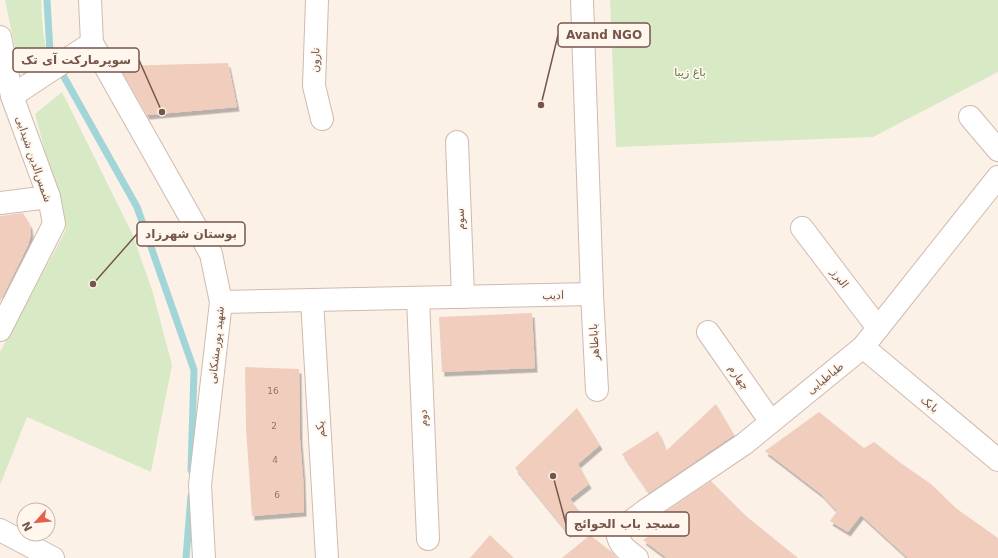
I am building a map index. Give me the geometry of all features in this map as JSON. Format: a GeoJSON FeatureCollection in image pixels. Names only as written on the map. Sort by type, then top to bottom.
{"type":"FeatureCollection","features":[{"type":"Feature","properties":{"kind":"street"},"geometry":{"type":"LineString","coordinates":[[12,96],[92,43],[90,0]]}},
{"type":"Feature","properties":{"kind":"street","name":"نارون"},"geometry":{"type":"LineString","coordinates":[[317,0],[314,86],[322,118]]}},
{"type":"Feature","properties":{"kind":"street"},"geometry":{"type":"LineString","coordinates":[[582,0],[592,294]]}},
{"type":"Feature","properties":{"kind":"street","name":"شمس‌الدین شیدایی"},"geometry":{"type":"LineString","coordinates":[[0,37],[12,96],[49,197],[54,224],[0,330]]}},
{"type":"Feature","properties":{"kind":"street","name":"شهید پورمشکانی"},"geometry":{"type":"LineString","coordinates":[[92,43],[211,254],[221,302],[200,485],[204,558]]}},
{"type":"Feature","properties":{"kind":"street"},"geometry":{"type":"LineString","coordinates":[[970,117],[998,150]]}},
{"type":"Feature","properties":{"kind":"street","name":"سوم"},"geometry":{"type":"LineString","coordinates":[[457,142],[463,297]]}},
{"type":"Feature","properties":{"kind":"street","name":"طباطبایی"},"geometry":{"type":"LineString","coordinates":[[637,558],[622,546],[618,539],[617,532],[646,510],[744,444],[863,347],[998,177]]}},
{"type":"Feature","properties":{"kind":"street"},"geometry":{"type":"LineString","coordinates":[[0,203],[49,197]]}},
{"type":"Feature","properties":{"kind":"street","name":"البرز"},"geometry":{"type":"LineString","coordinates":[[802,228],[878,328]]}},
{"type":"Feature","properties":{"kind":"street","name":"ادیب"},"geometry":{"type":"LineString","coordinates":[[221,302],[592,294]]}},
{"type":"Feature","properties":{"kind":"street","name":"باباطاهر"},"geometry":{"type":"LineString","coordinates":[[592,294],[597,390]]}},
{"type":"Feature","properties":{"kind":"street","name":"دوم"},"geometry":{"type":"LineString","coordinates":[[418,298],[428,539]]}},
{"type":"Feature","properties":{"kind":"street","name":"یکم"},"geometry":{"type":"LineString","coordinates":[[312,300],[327,558]]}},
{"type":"Feature","properties":{"kind":"street","name":"چهارم"},"geometry":{"type":"LineString","coordinates":[[708,332],[771,422]]}},
{"type":"Feature","properties":{"kind":"street","name":"بابک"},"geometry":{"type":"LineString","coordinates":[[863,347],[998,460]]}},
{"type":"Feature","properties":{"kind":"street"},"geometry":{"type":"LineString","coordinates":[[0,530],[52,558]]}},
{"type":"Feature","properties":{"kind":"green space"},"geometry":{"type":"Polygon","coordinates":[[[5,0],[41,0],[43,32],[48,62],[24,78],[19,66],[5,0]]]}},
{"type":"Feature","properties":{"kind":"green space","name":"باغ زیبا"},"geometry":{"type":"Polygon","coordinates":[[[610,0],[998,0],[998,72],[873,137],[616,147],[610,0]]]}},
{"type":"Feature","properties":{"kind":"green space"},"geometry":{"type":"Polygon","coordinates":[[[62,92],[132,233],[153,293],[172,365],[151,472],[27,417],[0,485],[0,352],[66,230],[35,114],[62,92]]]}},
{"type":"Feature","properties":{"kind":"building"},"geometry":{"type":"Polygon","coordinates":[[[228,63],[237,107],[147,115],[119,66],[228,63]]]}},
{"type":"Feature","properties":{"kind":"building"},"geometry":{"type":"Polygon","coordinates":[[[23,213],[30,225],[31,234],[28,245],[0,302],[0,216],[23,213]]]}},
{"type":"Feature","properties":{"kind":"building"},"geometry":{"type":"Polygon","coordinates":[[[532,313],[535,368],[442,372],[439,317],[532,313]]]}},
{"type":"Feature","properties":{"kind":"building"},"geometry":{"type":"Polygon","coordinates":[[[245,367],[299,369],[300,440],[304,512],[252,516],[246,428],[245,367]]]}},
{"type":"Feature","properties":{"kind":"building"},"geometry":{"type":"Polygon","coordinates":[[[716,404],[734,435],[649,493],[622,454],[658,431],[666,451],[716,404]]]}},
{"type":"Feature","properties":{"kind":"building"},"geometry":{"type":"Polygon","coordinates":[[[577,408],[600,445],[578,464],[589,484],[570,499],[583,516],[568,533],[515,468],[577,408]]]}},
{"type":"Feature","properties":{"kind":"building"},"geometry":{"type":"Polygon","coordinates":[[[819,412],[864,448],[874,442],[931,484],[957,509],[998,538],[998,558],[908,558],[861,515],[848,532],[830,521],[837,511],[821,494],[765,451],[819,412]]]}},
{"type":"Feature","properties":{"kind":"building"},"geometry":{"type":"Polygon","coordinates":[[[711,481],[746,516],[798,558],[667,558],[643,540],[669,522],[663,513],[711,481]]]}},
{"type":"Feature","properties":{"kind":"building"},"geometry":{"type":"Polygon","coordinates":[[[490,535],[514,558],[470,558],[490,535]]]}},
{"type":"Feature","properties":{"kind":"building"},"geometry":{"type":"Polygon","coordinates":[[[590,535],[613,553],[617,558],[562,558],[590,535]]]}},
{"type":"Feature","properties":{"kind":"waterway"},"geometry":{"type":"LineString","coordinates":[[47,0],[50,52],[137,207],[194,370],[191,470]]}},
{"type":"Feature","properties":{"kind":"waterway"},"geometry":{"type":"LineString","coordinates":[[186,558],[191,496]]}},
{"type":"Feature","properties":{"kind":"place","name":"Avand NGO"},"geometry":{"type":"Point","coordinates":[541,105]}},
{"type":"Feature","properties":{"kind":"place","name":"سوپرمارکت آی تک"},"geometry":{"type":"Point","coordinates":[162,112]}},
{"type":"Feature","properties":{"kind":"place","name":"بوستان شهرزاد"},"geometry":{"type":"Point","coordinates":[93,284]}},
{"type":"Feature","properties":{"kind":"place","name":"مسجد باب الحوائج"},"geometry":{"type":"Point","coordinates":[553,476]}}]}
